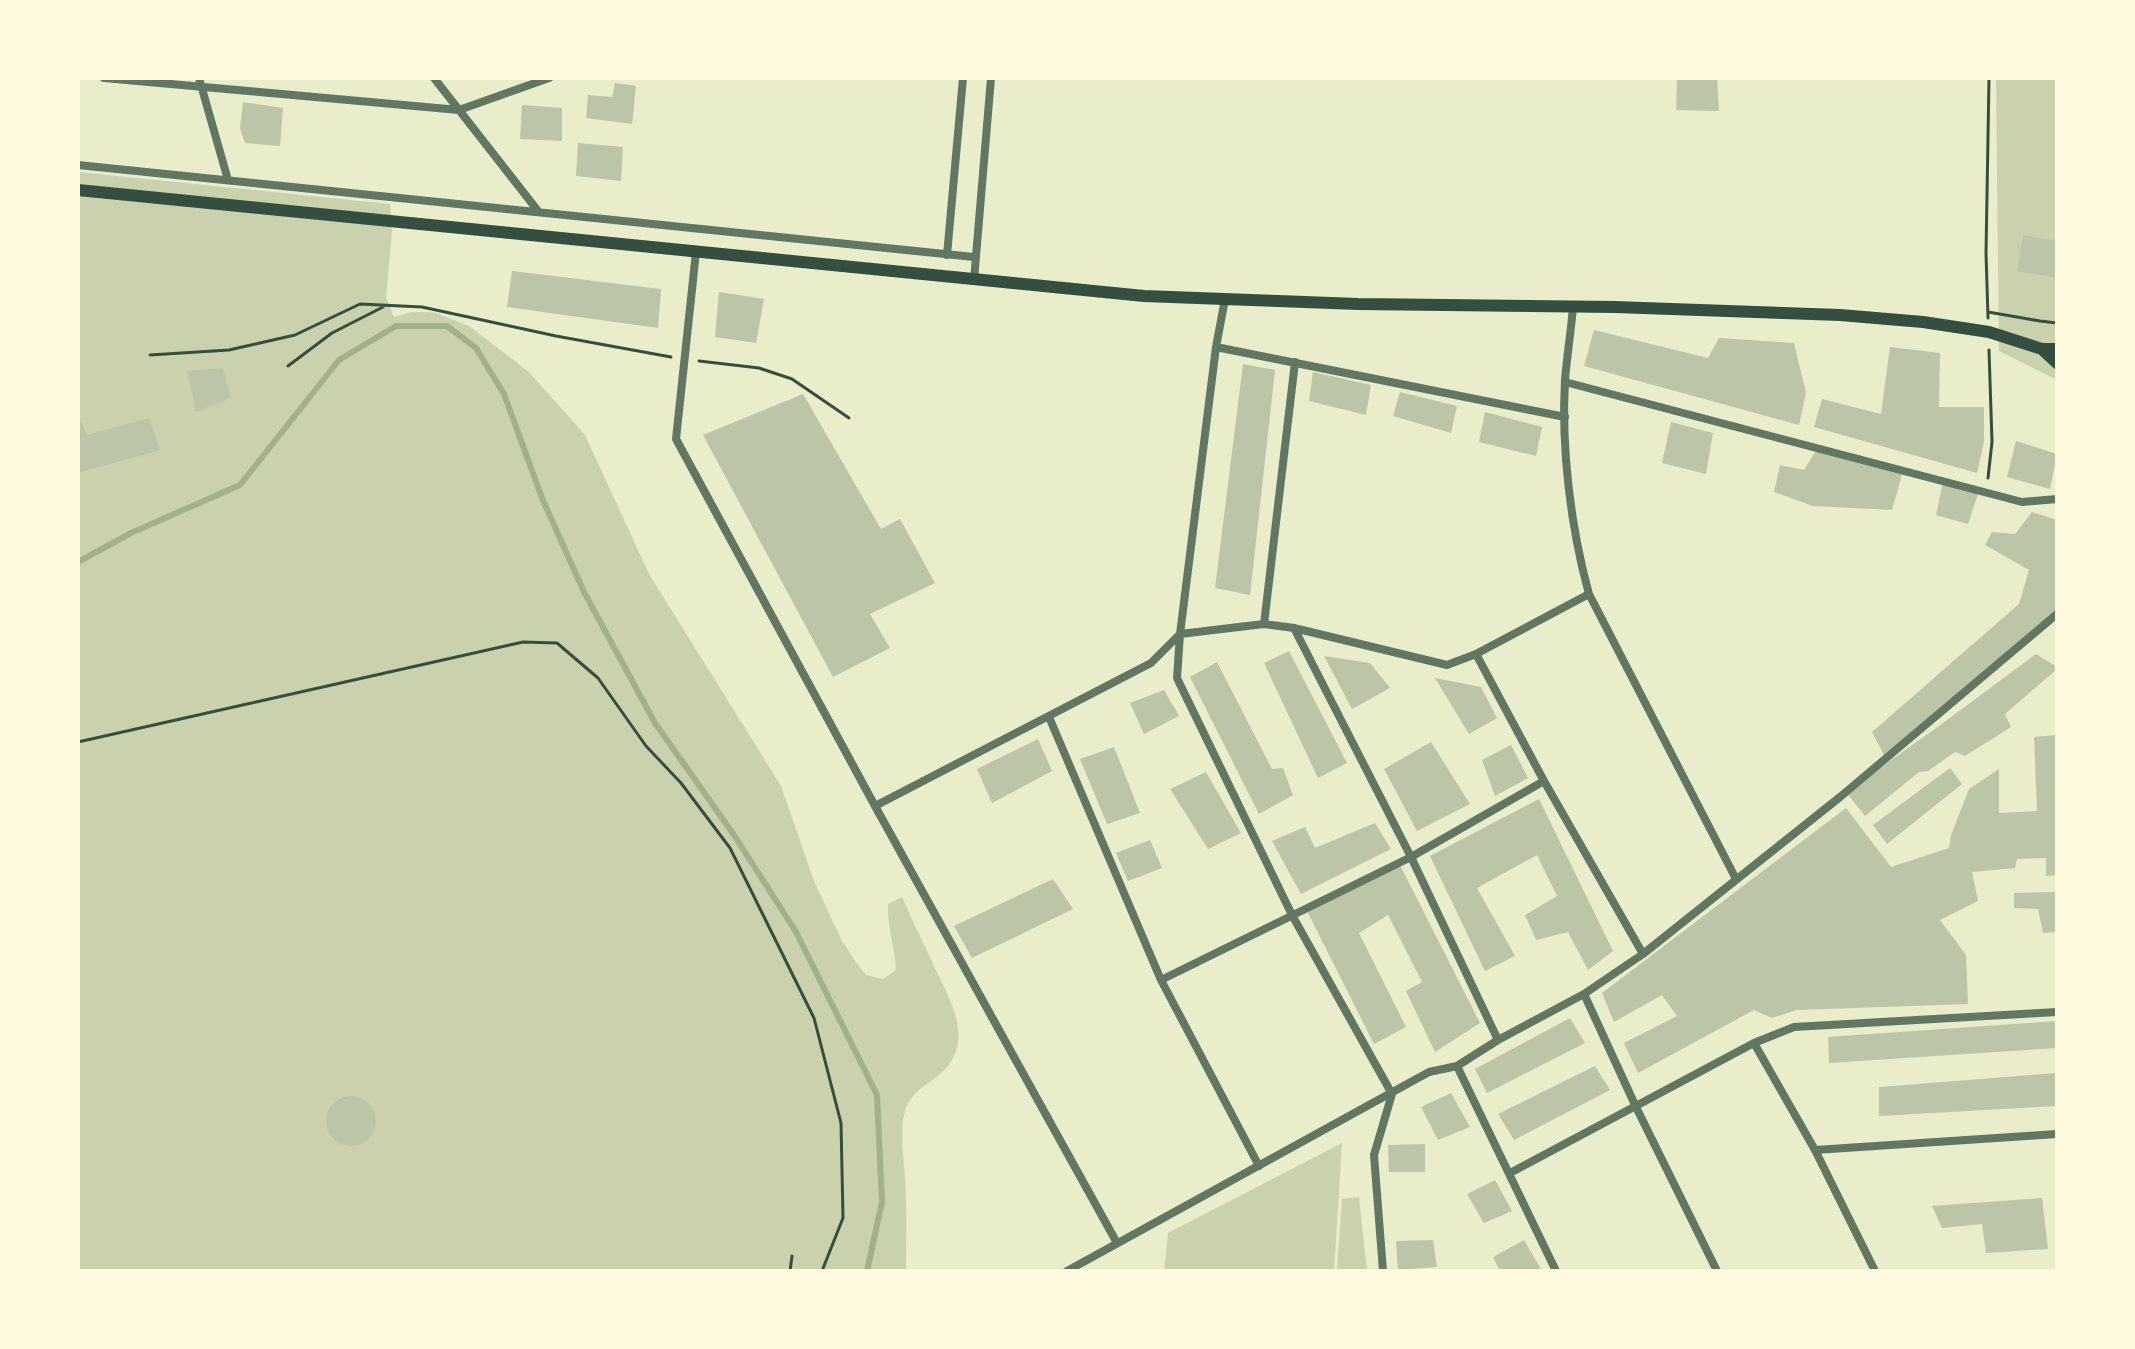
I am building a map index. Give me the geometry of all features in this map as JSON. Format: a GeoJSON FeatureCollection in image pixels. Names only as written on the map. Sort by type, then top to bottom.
{"type":"FeatureCollection","features":[{"type":"Feature","properties":{"kind":"main road"},"geometry":{"type":"LineString","coordinates":[[78,190],[1144,296],[1759,311],[1881,317],[1989,332],[2042,349],[2057,349]]}},
{"type":"Feature","properties":{"kind":"main road"},"geometry":{"type":"LineString","coordinates":[[2042,349],[2057,363]]}},
{"type":"Feature","properties":{"kind":"street"},"geometry":{"type":"LineString","coordinates":[[104,78],[459,110],[549,78]]}},
{"type":"Feature","properties":{"kind":"street"},"geometry":{"type":"LineString","coordinates":[[199,78],[228,180]]}},
{"type":"Feature","properties":{"kind":"street"},"geometry":{"type":"LineString","coordinates":[[434,78],[538,211]]}},
{"type":"Feature","properties":{"kind":"street"},"geometry":{"type":"LineString","coordinates":[[947,255],[963,78]]}},
{"type":"Feature","properties":{"kind":"street"},"geometry":{"type":"LineString","coordinates":[[974,280],[991,78]]}},
{"type":"Feature","properties":{"kind":"street"},"geometry":{"type":"LineString","coordinates":[[78,165],[974,257]]}},
{"type":"Feature","properties":{"kind":"street"},"geometry":{"type":"LineString","coordinates":[[696,252],[676,439],[1117,1243]]}},
{"type":"Feature","properties":{"kind":"street"},"geometry":{"type":"LineString","coordinates":[[1225,299],[1216,347],[1177,678],[1292,915],[1392,1094],[1374,1155],[1383,1271]]}},
{"type":"Feature","properties":{"kind":"street"},"geometry":{"type":"LineString","coordinates":[[1573,307],[1565,382],[1566,462],[1582,568],[1589,594],[1736,879]]}},
{"type":"Feature","properties":{"kind":"street"},"geometry":{"type":"LineString","coordinates":[[1216,347],[1565,417]]}},
{"type":"Feature","properties":{"kind":"street"},"geometry":{"type":"LineString","coordinates":[[1264,624],[1295,362]]}},
{"type":"Feature","properties":{"kind":"street"},"geometry":{"type":"LineString","coordinates":[[1565,382],[2022,502],[2057,499]]}},
{"type":"Feature","properties":{"kind":"street"},"geometry":{"type":"LineString","coordinates":[[875,806],[1151,663],[1180,634],[1264,624],[1294,628],[1447,665],[1476,654],[1589,594]]}},
{"type":"Feature","properties":{"kind":"street"},"geometry":{"type":"LineString","coordinates":[[1067,1271],[1429,1072],[1457,1066],[1584,994],[1643,954],[1840,797],[2057,614]]}},
{"type":"Feature","properties":{"kind":"street"},"geometry":{"type":"LineString","coordinates":[[1294,628],[1411,857],[1498,1040]]}},
{"type":"Feature","properties":{"kind":"street"},"geometry":{"type":"LineString","coordinates":[[1476,654],[1643,954]]}},
{"type":"Feature","properties":{"kind":"street"},"geometry":{"type":"LineString","coordinates":[[1049,717],[1161,980],[1259,1166]]}},
{"type":"Feature","properties":{"kind":"street"},"geometry":{"type":"LineString","coordinates":[[1161,980],[1411,857],[1544,781]]}},
{"type":"Feature","properties":{"kind":"street"},"geometry":{"type":"LineString","coordinates":[[1584,994],[1717,1271]]}},
{"type":"Feature","properties":{"kind":"street"},"geometry":{"type":"LineString","coordinates":[[1510,1173],[1754,1043],[1794,1027],[2057,1012]]}},
{"type":"Feature","properties":{"kind":"street"},"geometry":{"type":"LineString","coordinates":[[1754,1043],[1815,1150],[1875,1271]]}},
{"type":"Feature","properties":{"kind":"street"},"geometry":{"type":"LineString","coordinates":[[1457,1066],[1556,1271]]}},
{"type":"Feature","properties":{"kind":"street"},"geometry":{"type":"LineString","coordinates":[[1815,1150],[2057,1134]]}},
{"type":"Feature","properties":{"kind":"path"},"geometry":{"type":"LineString","coordinates":[[1986,493],[1992,442],[1986,253],[1989,78]]}},
{"type":"Feature","properties":{"kind":"path"},"geometry":{"type":"LineString","coordinates":[[150,355],[229,350],[295,335],[360,304],[422,307],[685,360],[759,368],[792,379],[849,418]]}},
{"type":"Feature","properties":{"kind":"path"},"geometry":{"type":"LineString","coordinates":[[288,366],[332,333],[386,305]]}},
{"type":"Feature","properties":{"kind":"path"},"geometry":{"type":"LineString","coordinates":[[1988,312],[2057,323]]}},
{"type":"Feature","properties":{"kind":"path"},"geometry":{"type":"LineString","coordinates":[[78,742],[523,642],[557,643],[598,678],[646,746],[681,783],[730,848],[814,1018],[841,1123],[843,1218],[822,1271]]}},
{"type":"Feature","properties":{"kind":"path"},"geometry":{"type":"LineString","coordinates":[[790,1271],[792,1256]]}},
{"type":"Feature","properties":{"kind":"green space"},"geometry":{"type":"Polygon","coordinates":[[[1996,78],[2057,78],[2057,380],[1999,351],[1996,78]]]}},
{"type":"Feature","properties":{"kind":"green space"},"geometry":{"type":"Polygon","coordinates":[[[78,172],[390,204],[392,231],[386,298],[394,317],[411,312],[428,312],[469,326],[529,372],[585,435],[649,574],[781,786],[814,881],[841,939],[855,961],[866,975],[883,979],[896,970],[888,904],[902,897],[955,1013],[958,1026],[956,1051],[945,1070],[913,1096],[903,1119],[906,1271],[78,1271],[78,172]]]}},
{"type":"Feature","properties":{"kind":"green space"},"geometry":{"type":"Polygon","coordinates":[[[1342,1143],[1334,1271],[1164,1271],[1168,1233],[1342,1143]]]}},
{"type":"Feature","properties":{"kind":"green space"},"geometry":{"type":"Polygon","coordinates":[[[1359,1197],[1367,1271],[1337,1271],[1342,1199],[1359,1197]]]}},
{"type":"Feature","properties":{"kind":"building"},"geometry":{"type":"Polygon","coordinates":[[[1677,78],[1717,78],[1719,111],[1676,110],[1677,78]]]}},
{"type":"Feature","properties":{"kind":"building"},"geometry":{"type":"Polygon","coordinates":[[[615,83],[636,86],[632,124],[586,118],[588,95],[612,97],[615,83]]]}},
{"type":"Feature","properties":{"kind":"building"},"geometry":{"type":"Polygon","coordinates":[[[243,102],[283,108],[280,146],[245,143],[240,128],[243,102]]]}},
{"type":"Feature","properties":{"kind":"building"},"geometry":{"type":"Polygon","coordinates":[[[522,105],[562,108],[562,141],[520,139],[522,105]]]}},
{"type":"Feature","properties":{"kind":"building"},"geometry":{"type":"Polygon","coordinates":[[[578,143],[623,147],[621,181],[576,176],[578,143]]]}},
{"type":"Feature","properties":{"kind":"building"},"geometry":{"type":"Polygon","coordinates":[[[2023,235],[2057,241],[2057,278],[2017,271],[2023,235]]]}},
{"type":"Feature","properties":{"kind":"building"},"geometry":{"type":"Polygon","coordinates":[[[512,271],[661,289],[658,328],[507,307],[512,271]]]}},
{"type":"Feature","properties":{"kind":"building"},"geometry":{"type":"Polygon","coordinates":[[[719,292],[764,299],[756,343],[715,337],[719,292]]]}},
{"type":"Feature","properties":{"kind":"building"},"geometry":{"type":"Polygon","coordinates":[[[1594,330],[1708,358],[1719,338],[1794,343],[1806,393],[1799,425],[1584,366],[1594,330]]]}},
{"type":"Feature","properties":{"kind":"building"},"geometry":{"type":"Polygon","coordinates":[[[1890,347],[1940,353],[1939,407],[1984,407],[1984,442],[1977,473],[1814,427],[1822,399],[1881,414],[1890,347]]]}},
{"type":"Feature","properties":{"kind":"building"},"geometry":{"type":"Polygon","coordinates":[[[1243,364],[1275,370],[1250,595],[1215,588],[1243,364]]]}},
{"type":"Feature","properties":{"kind":"building"},"geometry":{"type":"Polygon","coordinates":[[[223,368],[231,398],[196,412],[187,371],[223,368]]]}},
{"type":"Feature","properties":{"kind":"building"},"geometry":{"type":"Polygon","coordinates":[[[1313,372],[1371,385],[1366,415],[1309,401],[1313,372]]]}},
{"type":"Feature","properties":{"kind":"building"},"geometry":{"type":"Polygon","coordinates":[[[1400,392],[1457,406],[1451,433],[1393,416],[1400,392]]]}},
{"type":"Feature","properties":{"kind":"building"},"geometry":{"type":"Polygon","coordinates":[[[803,394],[881,529],[900,519],[935,583],[870,614],[890,648],[833,677],[703,435],[803,394]]]}},
{"type":"Feature","properties":{"kind":"building"},"geometry":{"type":"Polygon","coordinates":[[[1485,412],[1542,427],[1536,456],[1479,442],[1485,412]]]}},
{"type":"Feature","properties":{"kind":"building"},"geometry":{"type":"Polygon","coordinates":[[[149,418],[160,450],[78,473],[78,424],[82,423],[87,435],[149,418]]]}},
{"type":"Feature","properties":{"kind":"building"},"geometry":{"type":"Polygon","coordinates":[[[1671,422],[1713,433],[1706,474],[1662,463],[1671,422]]]}},
{"type":"Feature","properties":{"kind":"building"},"geometry":{"type":"Polygon","coordinates":[[[2016,441],[2057,454],[2050,489],[2007,477],[2016,441]]]}},
{"type":"Feature","properties":{"kind":"building"},"geometry":{"type":"Polygon","coordinates":[[[1817,449],[1903,471],[1892,510],[1813,506],[1774,492],[1780,465],[1804,470],[1817,449]]]}},
{"type":"Feature","properties":{"kind":"building"},"geometry":{"type":"Polygon","coordinates":[[[1943,482],[1979,491],[1968,524],[1936,515],[1943,482]]]}},
{"type":"Feature","properties":{"kind":"building"},"geometry":{"type":"Polygon","coordinates":[[[2032,512],[2057,520],[2057,614],[1886,759],[1872,732],[2019,604],[2029,570],[1985,545],[1992,532],[2015,534],[2032,512]]]}},
{"type":"Feature","properties":{"kind":"building"},"geometry":{"type":"Polygon","coordinates":[[[1289,651],[1347,763],[1318,778],[1264,663],[1289,651]]]}},
{"type":"Feature","properties":{"kind":"building"},"geometry":{"type":"Polygon","coordinates":[[[2036,654],[2057,669],[2005,714],[2011,727],[1965,756],[1955,752],[1928,771],[1919,772],[1865,816],[1846,792],[2036,654]]]}},
{"type":"Feature","properties":{"kind":"building"},"geometry":{"type":"Polygon","coordinates":[[[1324,656],[1370,663],[1390,688],[1352,709],[1324,656]]]}},
{"type":"Feature","properties":{"kind":"building"},"geometry":{"type":"Polygon","coordinates":[[[1217,662],[1272,769],[1283,768],[1293,795],[1259,814],[1190,677],[1217,662]]]}},
{"type":"Feature","properties":{"kind":"building"},"geometry":{"type":"Polygon","coordinates":[[[1435,678],[1481,687],[1497,718],[1469,734],[1435,678]]]}},
{"type":"Feature","properties":{"kind":"building"},"geometry":{"type":"Polygon","coordinates":[[[1164,690],[1179,716],[1144,734],[1130,703],[1164,690]]]}},
{"type":"Feature","properties":{"kind":"building"},"geometry":{"type":"Polygon","coordinates":[[[2057,735],[2057,875],[2046,876],[2046,858],[2017,859],[2015,868],[1972,872],[1978,901],[1940,920],[1966,955],[1968,1004],[1797,1010],[1772,1018],[1754,1010],[1638,1073],[1624,1043],[1677,1016],[1662,995],[1614,1022],[1602,993],[1846,808],[1891,867],[1949,848],[1969,789],[1999,769],[1999,813],[2037,811],[2034,737],[2057,735]]]}},
{"type":"Feature","properties":{"kind":"building"},"geometry":{"type":"Polygon","coordinates":[[[1038,739],[1052,771],[992,803],[977,769],[1038,739]]]}},
{"type":"Feature","properties":{"kind":"building"},"geometry":{"type":"Polygon","coordinates":[[[1431,742],[1470,804],[1417,831],[1384,769],[1431,742]]]}},
{"type":"Feature","properties":{"kind":"building"},"geometry":{"type":"Polygon","coordinates":[[[1511,745],[1528,778],[1495,796],[1482,760],[1511,745]]]}},
{"type":"Feature","properties":{"kind":"building"},"geometry":{"type":"Polygon","coordinates":[[[1114,747],[1140,813],[1107,824],[1080,759],[1114,747]]]}},
{"type":"Feature","properties":{"kind":"building"},"geometry":{"type":"Polygon","coordinates":[[[1950,768],[1962,784],[1887,844],[1873,825],[1950,768]]]}},
{"type":"Feature","properties":{"kind":"building"},"geometry":{"type":"Polygon","coordinates":[[[1206,772],[1241,833],[1208,849],[1170,789],[1206,772]]]}},
{"type":"Feature","properties":{"kind":"building"},"geometry":{"type":"Polygon","coordinates":[[[1539,799],[1613,951],[1588,970],[1568,932],[1536,940],[1525,915],[1557,896],[1537,855],[1477,888],[1515,956],[1485,971],[1430,856],[1539,799]]]}},
{"type":"Feature","properties":{"kind":"building"},"geometry":{"type":"Polygon","coordinates":[[[1375,823],[1391,849],[1301,894],[1272,841],[1305,827],[1315,848],[1375,823]]]}},
{"type":"Feature","properties":{"kind":"building"},"geometry":{"type":"Polygon","coordinates":[[[1150,840],[1162,868],[1128,881],[1116,853],[1150,840]]]}},
{"type":"Feature","properties":{"kind":"building"},"geometry":{"type":"Polygon","coordinates":[[[1399,863],[1480,1023],[1435,1052],[1406,991],[1422,982],[1388,915],[1359,933],[1406,1027],[1374,1044],[1306,909],[1399,863]]]}},
{"type":"Feature","properties":{"kind":"building"},"geometry":{"type":"Polygon","coordinates":[[[1053,879],[1073,909],[972,958],[954,926],[1053,879]]]}},
{"type":"Feature","properties":{"kind":"building"},"geometry":{"type":"Polygon","coordinates":[[[2057,892],[2057,932],[2043,933],[2038,909],[2014,908],[2014,893],[2057,892]]]}},
{"type":"Feature","properties":{"kind":"building"},"geometry":{"type":"Polygon","coordinates":[[[1570,1018],[1585,1043],[1487,1093],[1475,1069],[1570,1018]]]}},
{"type":"Feature","properties":{"kind":"building"},"geometry":{"type":"Polygon","coordinates":[[[2057,1021],[2057,1048],[1829,1063],[1828,1037],[2057,1021]]]}},
{"type":"Feature","properties":{"kind":"building"},"geometry":{"type":"Polygon","coordinates":[[[1595,1066],[1610,1090],[1514,1140],[1498,1114],[1595,1066]]]}},
{"type":"Feature","properties":{"kind":"building"},"geometry":{"type":"Polygon","coordinates":[[[2057,1073],[2057,1106],[1879,1116],[1879,1087],[2057,1073]]]}},
{"type":"Feature","properties":{"kind":"building"},"geometry":{"type":"Polygon","coordinates":[[[1451,1093],[1470,1127],[1438,1140],[1421,1107],[1451,1093]]]}},
{"type":"Feature","properties":{"kind":"building"},"geometry":{"type":"Polygon","coordinates":[[[351,1096],[369,1103],[376,1121],[369,1139],[351,1146],[333,1139],[326,1121],[333,1103],[351,1096]]]}},
{"type":"Feature","properties":{"kind":"building"},"geometry":{"type":"Polygon","coordinates":[[[1425,1144],[1425,1172],[1389,1172],[1388,1145],[1425,1144]]]}},
{"type":"Feature","properties":{"kind":"building"},"geometry":{"type":"Polygon","coordinates":[[[1495,1180],[1512,1211],[1484,1223],[1467,1194],[1495,1180]]]}},
{"type":"Feature","properties":{"kind":"building"},"geometry":{"type":"Polygon","coordinates":[[[2042,1198],[2048,1249],[1986,1253],[1982,1224],[1942,1228],[1932,1206],[2042,1198]]]}},
{"type":"Feature","properties":{"kind":"building"},"geometry":{"type":"Polygon","coordinates":[[[1433,1240],[1437,1267],[1398,1270],[1396,1241],[1433,1240]]]}},
{"type":"Feature","properties":{"kind":"building"},"geometry":{"type":"Polygon","coordinates":[[[1524,1240],[1542,1271],[1500,1271],[1493,1257],[1524,1240]]]}},
{"type":"Feature","properties":{"kind":"waterway"},"geometry":{"type":"LineString","coordinates":[[78,562],[131,533],[240,485],[339,360],[396,326],[447,326],[476,348],[504,394],[542,498],[584,592],[655,723],[734,835],[796,932],[877,1095],[882,1202],[867,1271]]}}]}
